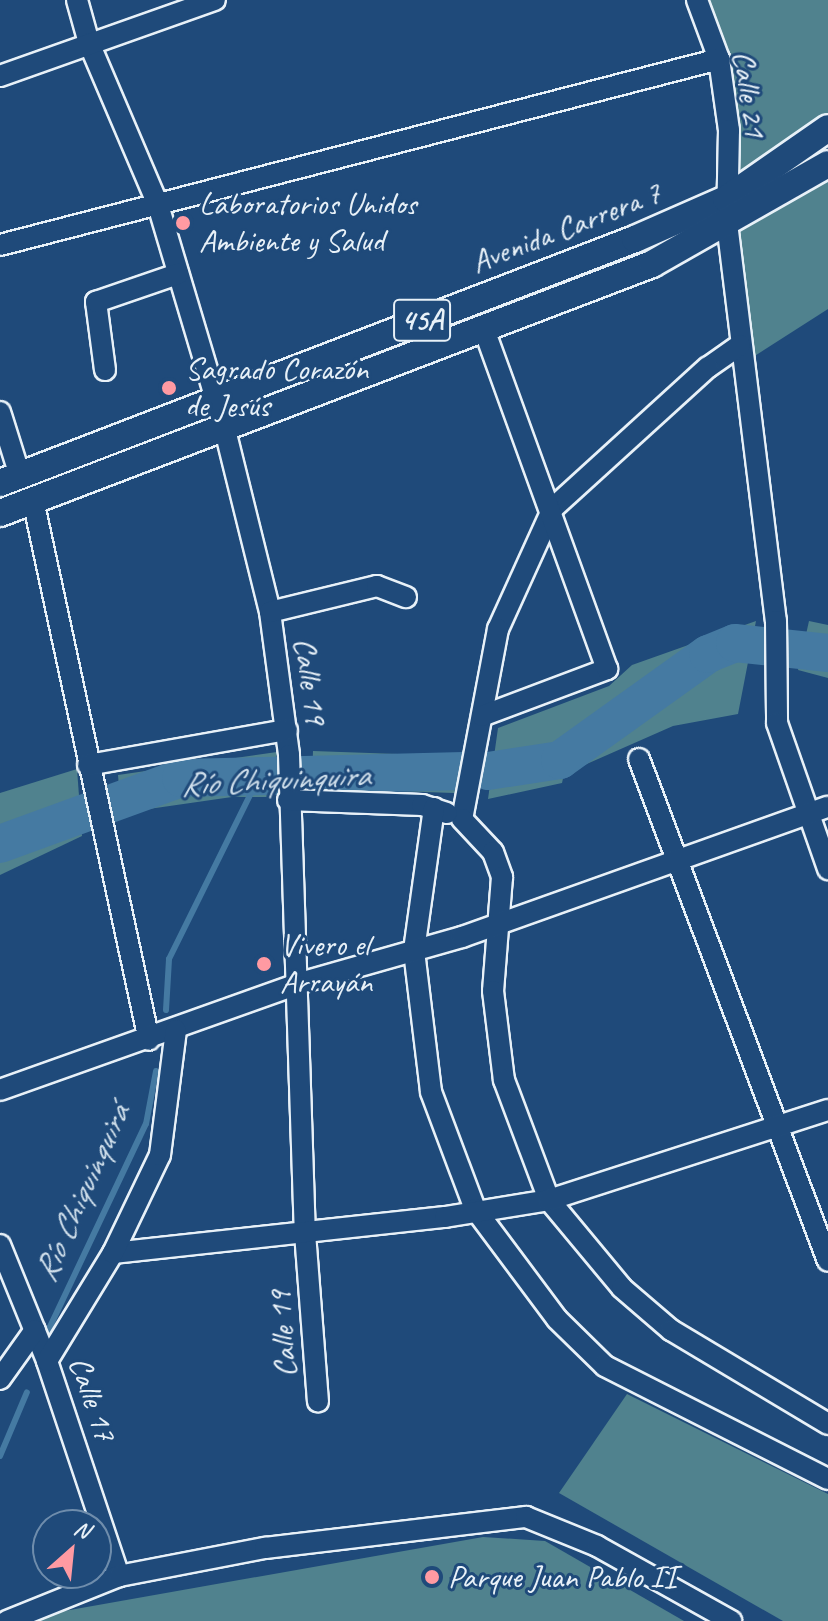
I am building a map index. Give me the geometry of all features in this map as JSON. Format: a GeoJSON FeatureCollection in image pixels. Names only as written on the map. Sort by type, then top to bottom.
{"type":"FeatureCollection","features":[{"type":"Feature","properties":{"kind":"main road","name":"Avenida Carrera 7"},"geometry":{"type":"LineString","coordinates":[[0,513],[225,430],[652,264],[726,211],[828,128]]}},
{"type":"Feature","properties":{"kind":"main road","name":"Avenida Carrera 7"},"geometry":{"type":"LineString","coordinates":[[10,479],[635,239],[726,211],[828,164]]}},
{"type":"Feature","properties":{"kind":"street","name":"Calle 19"},"geometry":{"type":"LineString","coordinates":[[77,0],[89,43],[158,205],[225,430],[270,612],[289,755],[305,1233],[318,1401]]}},
{"type":"Feature","properties":{"kind":"street"},"geometry":{"type":"LineString","coordinates":[[0,76],[215,0]]}},
{"type":"Feature","properties":{"kind":"street","name":"Calle 21"},"geometry":{"type":"LineString","coordinates":[[697,0],[719,59],[729,130],[726,211],[776,621],[777,723],[828,869]]}},
{"type":"Feature","properties":{"kind":"street"},"geometry":{"type":"LineString","coordinates":[[0,245],[719,59]]}},
{"type":"Feature","properties":{"kind":"street"},"geometry":{"type":"LineString","coordinates":[[105,370],[96,302],[178,274]]}},
{"type":"Feature","properties":{"kind":"street"},"geometry":{"type":"LineString","coordinates":[[482,716],[607,669],[553,508],[484,329]]}},
{"type":"Feature","properties":{"kind":"street"},"geometry":{"type":"LineString","coordinates":[[462,819],[498,629],[553,508],[708,367],[740,345]]}},
{"type":"Feature","properties":{"kind":"street"},"geometry":{"type":"LineString","coordinates":[[0,412],[10,479]]}},
{"type":"Feature","properties":{"kind":"street"},"geometry":{"type":"LineString","coordinates":[[33,500],[149,1040]]}},
{"type":"Feature","properties":{"kind":"street"},"geometry":{"type":"LineString","coordinates":[[270,612],[377,586],[406,597]]}},
{"type":"Feature","properties":{"kind":"street"},"geometry":{"type":"LineString","coordinates":[[88,765],[287,730]]}},
{"type":"Feature","properties":{"kind":"street"},"geometry":{"type":"LineString","coordinates":[[639,759],[828,1261]]}},
{"type":"Feature","properties":{"kind":"street"},"geometry":{"type":"LineString","coordinates":[[288,794],[434,808],[462,819],[493,852],[502,877],[493,991],[504,1080],[549,1200],[622,1288],[671,1330],[734,1372],[828,1424]]}},
{"type":"Feature","properties":{"kind":"street"},"geometry":{"type":"LineString","coordinates":[[0,1090],[149,1040],[297,984],[496,925],[828,807]]}},
{"type":"Feature","properties":{"kind":"street"},"geometry":{"type":"LineString","coordinates":[[434,808],[414,951],[431,1092],[475,1209],[557,1319],[605,1366],[828,1479]]}},
{"type":"Feature","properties":{"kind":"street"},"geometry":{"type":"LineString","coordinates":[[47,1361],[113,1253],[160,1155],[176,1030]]}},
{"type":"Feature","properties":{"kind":"street"},"geometry":{"type":"LineString","coordinates":[[113,1253],[305,1233],[549,1200],[776,1124],[828,1110]]}},
{"type":"Feature","properties":{"kind":"street","name":"Calle 17"},"geometry":{"type":"LineString","coordinates":[[0,1245],[47,1361],[119,1576]]}},
{"type":"Feature","properties":{"kind":"street"},"geometry":{"type":"LineString","coordinates":[[0,1379],[35,1330]]}},
{"type":"Feature","properties":{"kind":"street"},"geometry":{"type":"LineString","coordinates":[[7,1621],[119,1576],[265,1548],[526,1517],[597,1546],[731,1621]]}},
{"type":"Feature","properties":{"kind":"green space"},"geometry":{"type":"Polygon","coordinates":[[[707,0],[828,0],[828,125],[736,178],[719,27],[707,0]]]}},
{"type":"Feature","properties":{"kind":"green space"},"geometry":{"type":"Polygon","coordinates":[[[828,174],[828,309],[750,359],[736,233],[828,174]]]}},
{"type":"Feature","properties":{"kind":"green space"},"geometry":{"type":"Polygon","coordinates":[[[756,621],[738,714],[673,726],[564,774],[562,783],[488,799],[498,728],[609,686],[632,665],[756,621]]]}},
{"type":"Feature","properties":{"kind":"green space"},"geometry":{"type":"Polygon","coordinates":[[[809,621],[828,625],[828,678],[798,670],[809,621]]]}},
{"type":"Feature","properties":{"kind":"green space"},"geometry":{"type":"Polygon","coordinates":[[[313,751],[462,756],[461,793],[312,788],[313,751]]]}},
{"type":"Feature","properties":{"kind":"green space"},"geometry":{"type":"Polygon","coordinates":[[[277,752],[271,797],[232,797],[121,813],[118,775],[277,752]]]}},
{"type":"Feature","properties":{"kind":"green space"},"geometry":{"type":"Polygon","coordinates":[[[77,769],[82,836],[0,875],[0,793],[77,769]]]}},
{"type":"Feature","properties":{"kind":"green space"},"geometry":{"type":"Polygon","coordinates":[[[627,1394],[828,1494],[828,1621],[783,1621],[559,1493],[627,1394]]]}},
{"type":"Feature","properties":{"kind":"green space","name":"Parque Juan Pablo II"},"geometry":{"type":"Polygon","coordinates":[[[483,1537],[545,1541],[684,1621],[40,1621],[53,1613],[483,1537]]]}},
{"type":"Feature","properties":{"kind":"waterway","name":"Río Chiquinquira"},"geometry":{"type":"LineString","coordinates":[[488,771],[560,760],[708,654],[735,643],[828,653]]}},
{"type":"Feature","properties":{"kind":"waterway","name":"Río Chiquinquira"},"geometry":{"type":"LineString","coordinates":[[0,844],[181,778],[464,771]]}},
{"type":"Feature","properties":{"kind":"waterway","name":"Río Chiquinquirá"},"geometry":{"type":"LineString","coordinates":[[166,1010],[169,959],[260,775]]}},
{"type":"Feature","properties":{"kind":"waterway","name":"Río Chiquinquirá"},"geometry":{"type":"LineString","coordinates":[[47,1333],[146,1124],[156,1071]]}},
{"type":"Feature","properties":{"kind":"waterway"},"geometry":{"type":"LineString","coordinates":[[0,1456],[27,1392]]}},
{"type":"Feature","properties":{"kind":"place","name":"Laboratorios Unidos Ambiente y Salud"},"geometry":{"type":"Point","coordinates":[183,223]}},
{"type":"Feature","properties":{"kind":"place","name":"Sagrado Corazón de Jesús"},"geometry":{"type":"Point","coordinates":[169,388]}},
{"type":"Feature","properties":{"kind":"place","name":"Vivero el Arrayán"},"geometry":{"type":"Point","coordinates":[264,964]}},
{"type":"Feature","properties":{"kind":"place","name":"Parque Juan Pablo II"},"geometry":{"type":"Point","coordinates":[432,1577]}}]}
